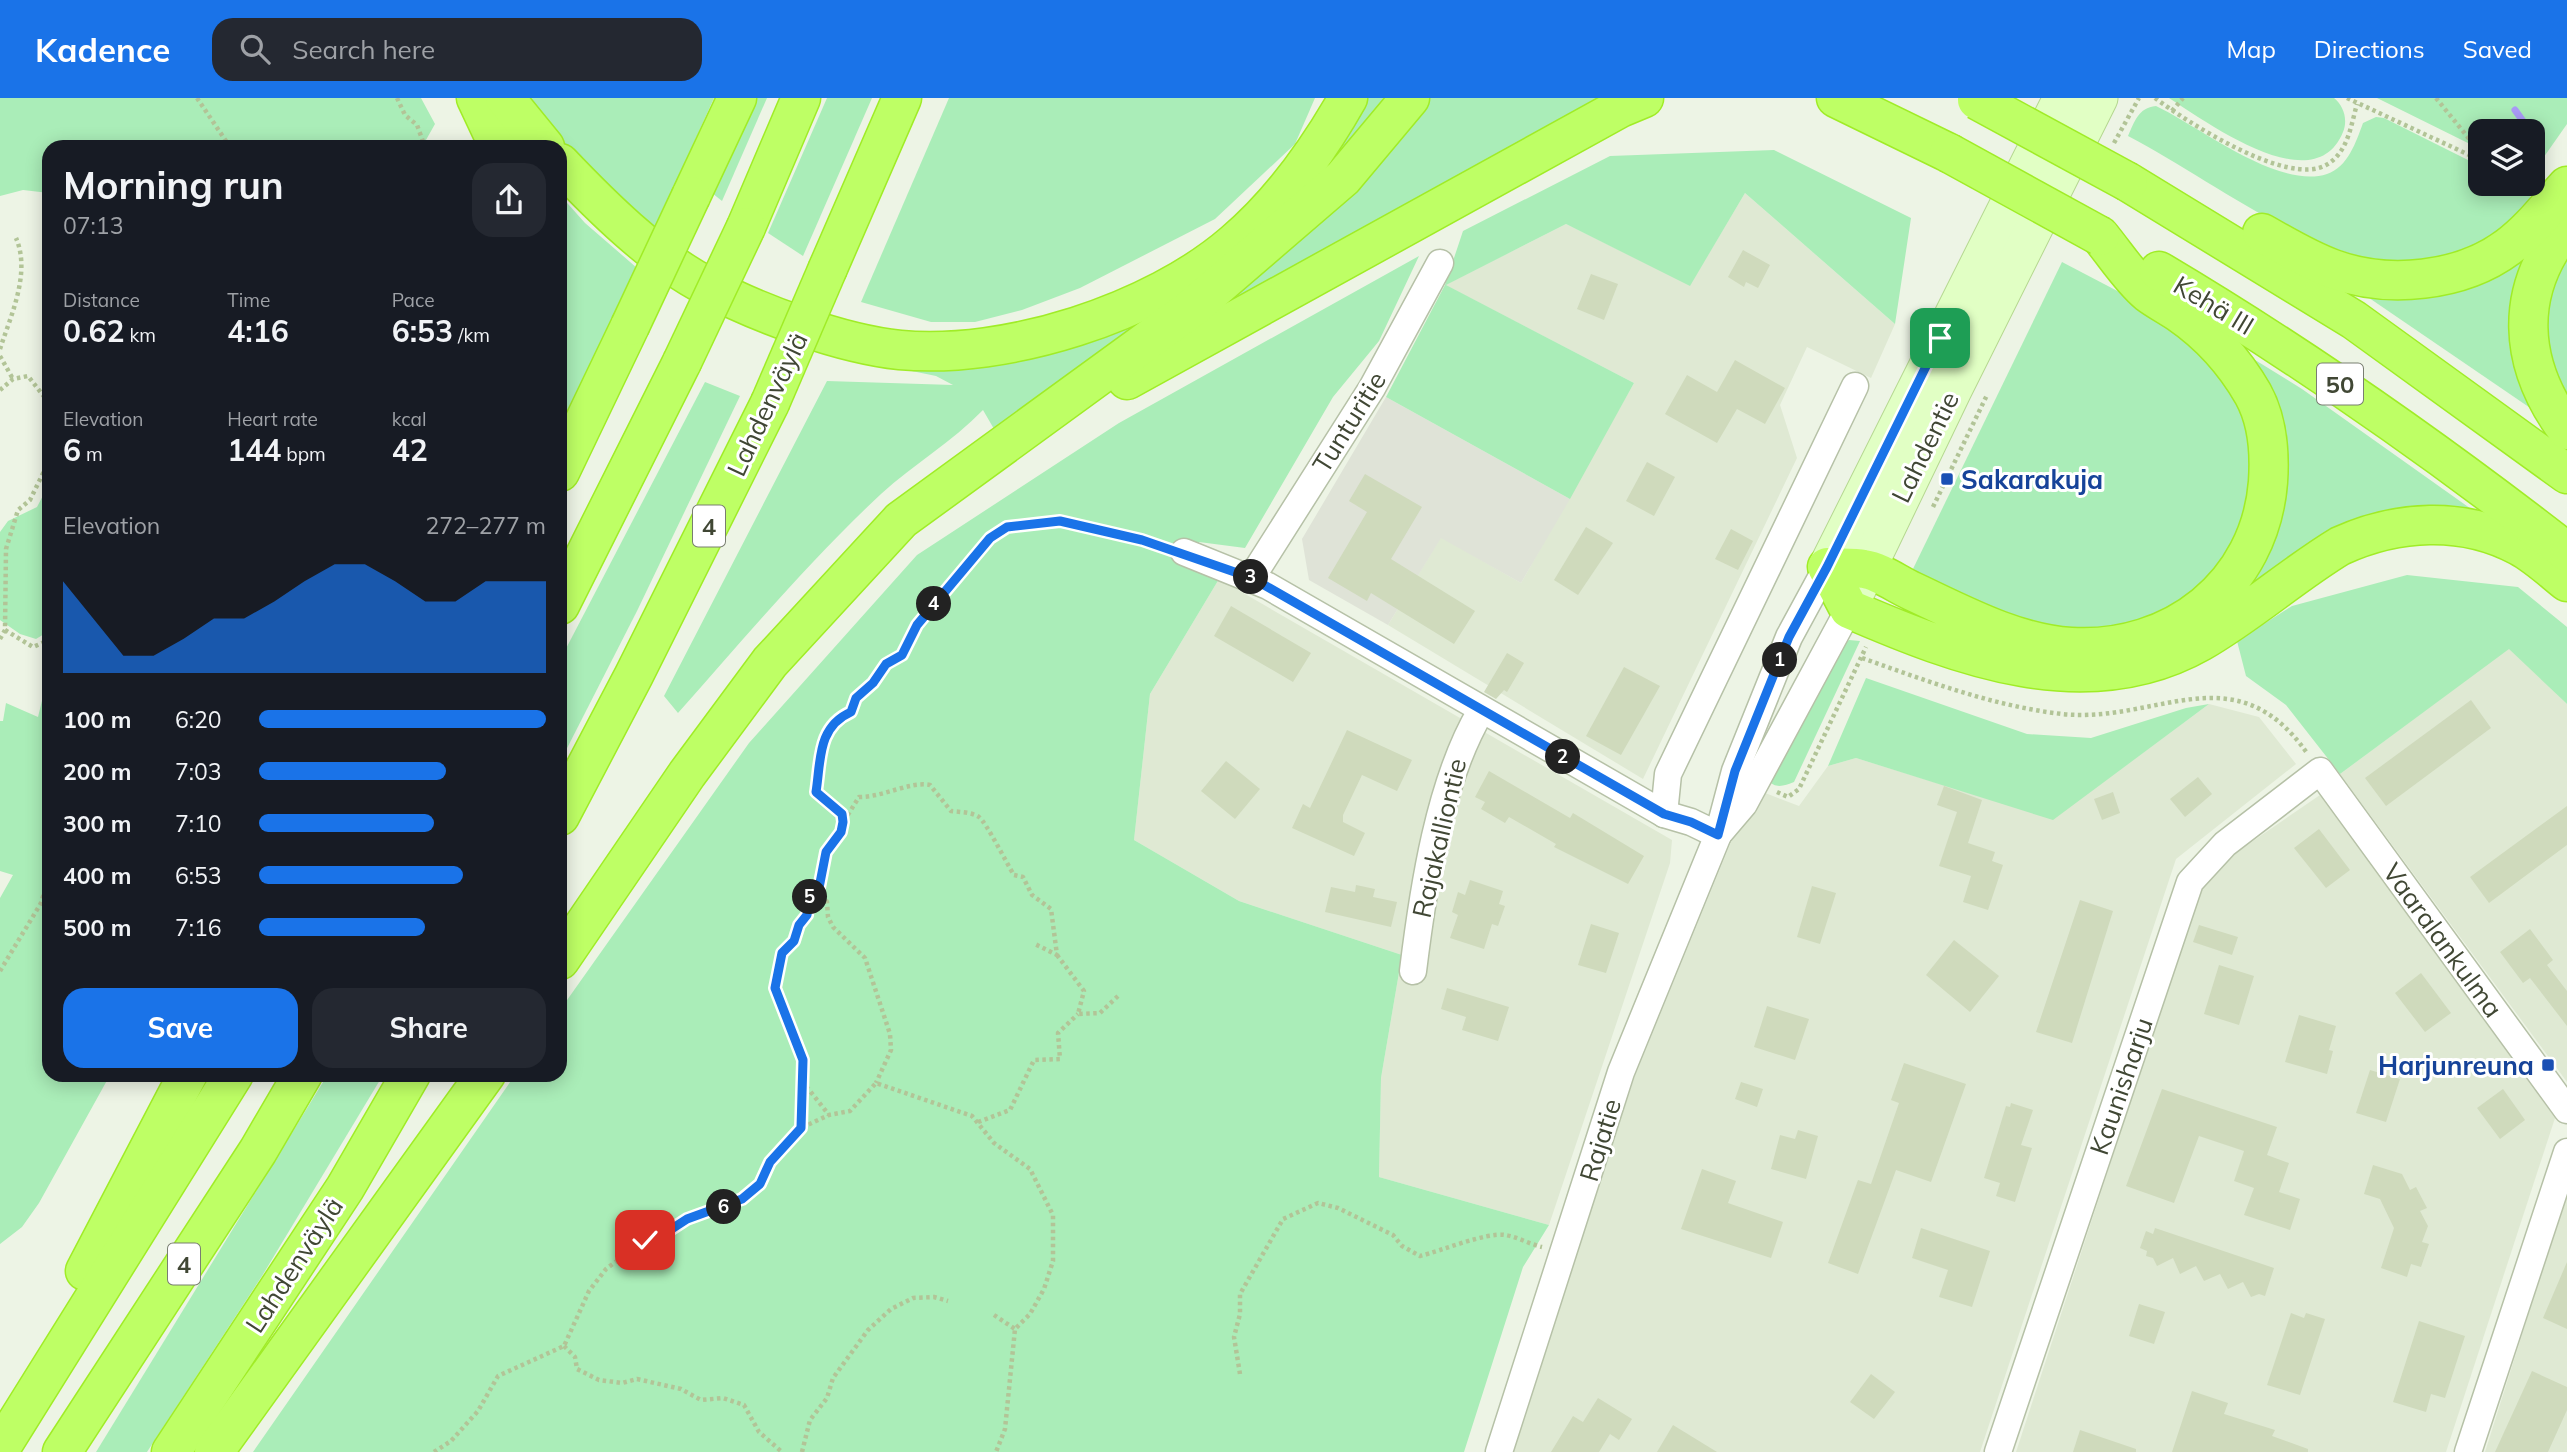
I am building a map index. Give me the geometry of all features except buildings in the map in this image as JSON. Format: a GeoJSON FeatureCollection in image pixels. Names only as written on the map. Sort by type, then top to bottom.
{"type":"FeatureCollection","features":[{"type":"Feature","properties":{"kind":"highway"},"geometry":{"type":"LineString","coordinates":[[476,98],[496,140]]}},
{"type":"Feature","properties":{"kind":"highway"},"geometry":{"type":"LineString","coordinates":[[505,98],[539,140]]}},
{"type":"Feature","properties":{"kind":"highway"},"geometry":{"type":"LineString","coordinates":[[567,458],[737,98]]}},
{"type":"Feature","properties":{"kind":"highway"},"geometry":{"type":"LineString","coordinates":[[567,592],[746,227],[801,98]]}},
{"type":"Feature","properties":{"kind":"highway","name":"Lahdenväylä"},"geometry":{"type":"LineString","coordinates":[[567,803],[635,675],[770,403],[902,98]]}},
{"type":"Feature","properties":{"kind":"highway"},"geometry":{"type":"LineString","coordinates":[[567,170],[600,205],[704,285],[846,340],[901,350],[975,349],[1030,340],[1109,315],[1177,282],[1234,243],[1319,150],[1348,98]]}},
{"type":"Feature","properties":{"kind":"highway"},"geometry":{"type":"LineString","coordinates":[[567,950],[680,785],[770,662],[901,520],[1192,308],[1343,178],[1410,98]]}},
{"type":"Feature","properties":{"kind":"highway"},"geometry":{"type":"LineString","coordinates":[[981,460],[1619,108],[1644,98]]}},
{"type":"Feature","properties":{"kind":"highway","name":"Kehä III"},"geometry":{"type":"LineString","coordinates":[[1836,98],[1949,153],[2100,236],[2318,369],[2408,431],[2567,552]]}},
{"type":"Feature","properties":{"kind":"highway","name":"50"},"geometry":{"type":"LineString","coordinates":[[1975,99],[2118,168],[2354,320],[2567,474]]}},
{"type":"Feature","properties":{"kind":"highway"},"geometry":{"type":"LineString","coordinates":[[2118,168],[2213,204],[2299,254],[2336,270],[2407,280],[2475,265],[2506,249],[2529,229],[2567,186]]}},
{"type":"Feature","properties":{"kind":"highway"},"geometry":{"type":"LineString","coordinates":[[2567,226],[2542,262],[2529,310],[2528,335],[2538,382],[2567,430]]}},
{"type":"Feature","properties":{"kind":"highway"},"geometry":{"type":"LineString","coordinates":[[1827,567],[1866,569],[1954,611],[2015,635],[2070,647],[2128,644],[2163,632],[2206,606],[2235,576],[2255,541],[2267,497],[2269,464],[2266,431],[2255,398],[2225,352],[2205,332],[2147,292],[2100,236]]}},
{"type":"Feature","properties":{"kind":"highway"},"geometry":{"type":"LineString","coordinates":[[1827,567],[1863,615],[2014,667],[2072,674],[2130,669],[2166,658],[2200,642],[2340,546],[2364,535],[2423,524],[2454,526],[2508,542],[2542,562],[2567,582]]}},
{"type":"Feature","properties":{"kind":"highway"},"geometry":{"type":"LineString","coordinates":[[0,1429],[184,1082]]}},
{"type":"Feature","properties":{"kind":"highway"},"geometry":{"type":"LineString","coordinates":[[0,1449],[229,1082]]}},
{"type":"Feature","properties":{"kind":"highway","name":"4"},"geometry":{"type":"LineString","coordinates":[[62,1452],[258,1151],[298,1082]]}},
{"type":"Feature","properties":{"kind":"highway","name":"Lahdenväylä"},"geometry":{"type":"LineString","coordinates":[[171,1452],[345,1188],[406,1082]]}},
{"type":"Feature","properties":{"kind":"highway"},"geometry":{"type":"LineString","coordinates":[[214,1452],[480,1082]]}},
{"type":"Feature","properties":{"kind":"main road","name":"Lahdentie"},"geometry":{"type":"LineString","coordinates":[[1827,567],[2062,98]]}},
{"type":"Feature","properties":{"kind":"main road","name":"Lahdentie"},"geometry":{"type":"LineString","coordinates":[[1863,615],[1866,569],[2099,98]]}},
{"type":"Feature","properties":{"kind":"street","name":"Tunturitie"},"geometry":{"type":"LineString","coordinates":[[1252,578],[1372,388],[1440,263]]}},
{"type":"Feature","properties":{"kind":"street"},"geometry":{"type":"LineString","coordinates":[[1664,814],[1668,774],[1855,386]]}},
{"type":"Feature","properties":{"kind":"street"},"geometry":{"type":"LineString","coordinates":[[1184,552],[1252,578],[1664,814],[1691,822],[1718,835]]}},
{"type":"Feature","properties":{"kind":"street","name":"Rajatie"},"geometry":{"type":"LineString","coordinates":[[1499,1452],[1621,1072],[1718,835],[1735,771],[1789,637],[1827,567]]}},
{"type":"Feature","properties":{"kind":"street","name":"Rajatie"},"geometry":{"type":"LineString","coordinates":[[1718,835],[1744,804],[1863,615]]}},
{"type":"Feature","properties":{"kind":"street","name":"Rajakalliontie"},"geometry":{"type":"LineString","coordinates":[[1413,971],[1421,906],[1458,752],[1481,710]]}},
{"type":"Feature","properties":{"kind":"street","name":"Vaaralankulma"},"geometry":{"type":"LineString","coordinates":[[2320,771],[2567,1110]]}},
{"type":"Feature","properties":{"kind":"street","name":"Kaunisharju"},"geometry":{"type":"LineString","coordinates":[[1998,1452],[2190,883],[2205,863],[2225,844],[2320,771]]}},
{"type":"Feature","properties":{"kind":"street"},"geometry":{"type":"LineString","coordinates":[[2468,1452],[2567,1152]]}},
{"type":"Feature","properties":{"kind":"path"},"geometry":{"type":"LineString","coordinates":[[197,98],[225,140]]}},
{"type":"Feature","properties":{"kind":"path"},"geometry":{"type":"LineString","coordinates":[[397,98],[405,115],[417,125],[422,140]]}},
{"type":"Feature","properties":{"kind":"path"},"geometry":{"type":"LineString","coordinates":[[2118,168],[2139,98]]}},
{"type":"Feature","properties":{"kind":"path"},"geometry":{"type":"LineString","coordinates":[[2155,98],[2172,111],[2249,153],[2282,166],[2305,170],[2326,165],[2340,153],[2357,104]]}},
{"type":"Feature","properties":{"kind":"path"},"geometry":{"type":"LineString","coordinates":[[2172,111],[2183,98]]}},
{"type":"Feature","properties":{"kind":"path"},"geometry":{"type":"LineString","coordinates":[[2347,98],[2468,154]]}},
{"type":"Feature","properties":{"kind":"path"},"geometry":{"type":"LineString","coordinates":[[2436,98],[2468,137]]}},
{"type":"Feature","properties":{"kind":"path"},"geometry":{"type":"LineString","coordinates":[[0,349],[21,275],[22,253],[16,238]]}},
{"type":"Feature","properties":{"kind":"path"},"geometry":{"type":"LineString","coordinates":[[0,356],[13,379]]}},
{"type":"Feature","properties":{"kind":"path"},"geometry":{"type":"LineString","coordinates":[[0,390],[13,379],[28,376],[42,394]]}},
{"type":"Feature","properties":{"kind":"path"},"geometry":{"type":"LineString","coordinates":[[1930,514],[1989,391]]}},
{"type":"Feature","properties":{"kind":"path"},"geometry":{"type":"LineString","coordinates":[[0,639],[5,630],[6,549],[18,510],[30,500],[42,475]]}},
{"type":"Feature","properties":{"kind":"path"},"geometry":{"type":"LineString","coordinates":[[801,1128],[803,1060],[775,988],[782,953],[794,941],[799,925],[807,915],[810,897],[819,888],[826,852],[841,832],[842,814],[816,792],[815,774],[830,725],[851,712],[856,698],[873,683],[878,673],[902,655],[917,625],[990,538],[1007,527],[1060,521],[1184,552]]}},
{"type":"Feature","properties":{"kind":"path"},"geometry":{"type":"LineString","coordinates":[[1756,782],[1788,797],[1799,789],[1863,615]]}},
{"type":"Feature","properties":{"kind":"path"},"geometry":{"type":"LineString","coordinates":[[5,630],[33,647],[42,643]]}},
{"type":"Feature","properties":{"kind":"path"},"geometry":{"type":"LineString","coordinates":[[843,822],[859,797],[878,797],[918,783],[930,785],[951,811],[977,816],[987,825],[991,839],[1014,875],[1023,877],[1032,895],[1051,909],[1057,955]]}},
{"type":"Feature","properties":{"kind":"path"},"geometry":{"type":"LineString","coordinates":[[434,1452],[450,1441],[478,1411],[498,1376],[564,1346],[589,1291],[606,1269],[645,1240],[667,1232],[687,1219],[742,1199],[760,1184],[770,1162],[801,1128],[829,1115],[850,1111],[876,1083],[891,1051],[890,1034],[865,958],[833,927],[828,917],[827,902],[819,888]]}},
{"type":"Feature","properties":{"kind":"path"},"geometry":{"type":"LineString","coordinates":[[0,971],[42,900]]}},
{"type":"Feature","properties":{"kind":"path"},"geometry":{"type":"LineString","coordinates":[[978,1122],[1010,1110],[1034,1060],[1060,1059],[1058,1033],[1077,1014],[1084,991],[1057,955],[1035,944]]}},
{"type":"Feature","properties":{"kind":"path"},"geometry":{"type":"LineString","coordinates":[[1077,1014],[1100,1013],[1118,996]]}},
{"type":"Feature","properties":{"kind":"path"},"geometry":{"type":"LineString","coordinates":[[801,1080],[829,1115]]}},
{"type":"Feature","properties":{"kind":"path"},"geometry":{"type":"LineString","coordinates":[[876,1083],[972,1116],[994,1143],[1030,1169],[1054,1215],[1053,1261],[1044,1289],[1030,1314],[1015,1329],[1005,1429],[996,1452]]}},
{"type":"Feature","properties":{"kind":"path"},"geometry":{"type":"LineString","coordinates":[[1240,1374],[1234,1337],[1240,1314],[1240,1294],[1283,1219],[1318,1203],[1338,1208],[1393,1235],[1402,1246],[1420,1256],[1453,1248],[1465,1241],[1505,1235],[1524,1244],[1547,1247]]}},
{"type":"Feature","properties":{"kind":"path"},"geometry":{"type":"LineString","coordinates":[[802,1452],[810,1420],[827,1398],[833,1378],[868,1330],[891,1309],[914,1298],[934,1297],[948,1301]]}},
{"type":"Feature","properties":{"kind":"path"},"geometry":{"type":"LineString","coordinates":[[994,1315],[1015,1329]]}},
{"type":"Feature","properties":{"kind":"path"},"geometry":{"type":"LineString","coordinates":[[564,1346],[575,1357],[577,1369],[599,1380],[622,1383],[637,1379],[681,1389],[701,1400],[723,1398],[744,1405],[759,1433],[782,1452]]}},
{"type":"Feature","properties":{"kind":"shaded area"},"geometry":{"type":"Polygon","coordinates":[[[1745,193],[1895,324],[1871,378],[1807,347],[1780,405],[1797,458],[1643,779],[1388,625],[1441,537],[1521,583],[1634,383],[1445,285],[1566,224],[1690,285],[1745,193]]]}},
{"type":"Feature","properties":{"kind":"shaded area"},"geometry":{"type":"Polygon","coordinates":[[[1386,397],[1570,499],[1521,583],[1441,538],[1388,625],[1309,580],[1302,539],[1386,397]]]}},
{"type":"Feature","properties":{"kind":"shaded area"},"geometry":{"type":"Polygon","coordinates":[[[1219,579],[1672,840],[1670,863],[1549,1225],[1379,1177],[1381,1078],[1402,955],[1239,901],[1134,840],[1150,694],[1219,579]]]}},
{"type":"Feature","properties":{"kind":"shaded area"},"geometry":{"type":"Polygon","coordinates":[[[2509,648],[2567,704],[2567,1082],[2340,774],[2509,648]]]}},
{"type":"Feature","properties":{"kind":"shaded area"},"geometry":{"type":"Polygon","coordinates":[[[2209,704],[2259,717],[2296,764],[2176,859],[1980,1452],[1510,1452],[1635,1076],[1731,842],[1760,791],[1799,806],[1828,766],[1856,758],[2053,819],[2209,704]]]}},
{"type":"Feature","properties":{"kind":"shaded area"},"geometry":{"type":"Polygon","coordinates":[[[2320,795],[2555,1118],[2446,1452],[2016,1452],[2205,874],[2320,795]]]}},
{"type":"Feature","properties":{"kind":"shaded area"},"geometry":{"type":"Polygon","coordinates":[[[2567,1192],[2567,1452],[2485,1452],[2567,1192]]]}},
{"type":"Feature","properties":{"kind":"green space"},"geometry":{"type":"Polygon","coordinates":[[[0,98],[421,98],[435,124],[426,140],[42,140],[42,192],[23,190],[0,196],[0,98]]]}},
{"type":"Feature","properties":{"kind":"green space"},"geometry":{"type":"Polygon","coordinates":[[[519,98],[714,98],[654,231],[608,195],[567,150],[567,140],[558,140],[519,98]]]}},
{"type":"Feature","properties":{"kind":"green space"},"geometry":{"type":"Polygon","coordinates":[[[753,98],[767,98],[722,201],[712,193],[753,98]]]}},
{"type":"Feature","properties":{"kind":"green space"},"geometry":{"type":"Polygon","coordinates":[[[827,98],[872,98],[803,256],[768,233],[827,98]]]}},
{"type":"Feature","properties":{"kind":"green space"},"geometry":{"type":"Polygon","coordinates":[[[949,98],[1315,98],[1295,144],[1215,219],[1080,288],[1022,310],[975,322],[931,322],[861,302],[949,98]]]}},
{"type":"Feature","properties":{"kind":"green space"},"geometry":{"type":"Polygon","coordinates":[[[1365,98],[1391,98],[1320,181],[1175,304],[994,429],[983,410],[894,483],[802,574],[678,713],[664,696],[827,381],[953,385],[936,376],[902,369],[1114,332],[1365,98]]]}},
{"type":"Feature","properties":{"kind":"green space"},"geometry":{"type":"Polygon","coordinates":[[[1429,98],[1608,98],[1222,308],[1290,249],[1413,120],[1429,98]]]}},
{"type":"Feature","properties":{"kind":"green space"},"geometry":{"type":"Polygon","coordinates":[[[2169,98],[2334,98],[2344,114],[2345,123],[2343,132],[2329,152],[2309,160],[2286,159],[2260,151],[2234,138],[2169,98]]]}},
{"type":"Feature","properties":{"kind":"green space"},"geometry":{"type":"Polygon","coordinates":[[[2377,98],[2567,98],[2567,124],[2545,155],[2545,119],[2468,119],[2468,143],[2377,98]]]}},
{"type":"Feature","properties":{"kind":"green space"},"geometry":{"type":"Polygon","coordinates":[[[2156,106],[2174,115],[2239,154],[2263,165],[2286,173],[2307,176],[2334,171],[2346,160],[2363,123],[2376,117],[2384,118],[2468,160],[2468,196],[2530,196],[2534,199],[2486,241],[2435,260],[2383,261],[2331,247],[2278,223],[2128,136],[2141,112],[2156,106]]]}},
{"type":"Feature","properties":{"kind":"green space"},"geometry":{"type":"Polygon","coordinates":[[[1774,150],[1911,218],[1895,324],[1745,193],[1690,286],[1566,224],[1446,285],[1634,383],[1570,499],[1386,397],[1445,285],[1463,231],[1610,156],[1774,150]]]}},
{"type":"Feature","properties":{"kind":"green space"},"geometry":{"type":"Polygon","coordinates":[[[567,203],[585,223],[637,268],[567,412],[567,203]]]}},
{"type":"Feature","properties":{"kind":"green space"},"geometry":{"type":"Polygon","coordinates":[[[2535,239],[2542,416],[2356,289],[2535,239]]]}},
{"type":"Feature","properties":{"kind":"green space"},"geometry":{"type":"Polygon","coordinates":[[[2567,249],[2567,399],[2552,360],[2547,324],[2553,288],[2567,249]]]}},
{"type":"Feature","properties":{"kind":"green space"},"geometry":{"type":"Polygon","coordinates":[[[1419,256],[1379,341],[1333,397],[1245,548],[1199,542],[1193,570],[1219,579],[1150,694],[1134,840],[1239,901],[1402,955],[1381,1078],[1379,1177],[1549,1225],[1523,1267],[1464,1452],[253,1452],[510,1082],[567,1082],[567,1000],[749,743],[917,555],[1119,423],[1419,256]]]}},
{"type":"Feature","properties":{"kind":"green space"},"geometry":{"type":"Polygon","coordinates":[[[2062,262],[2127,296],[2210,355],[2246,415],[2255,468],[2239,538],[2198,590],[2157,616],[2094,633],[2034,626],[1911,573],[2062,262]]]}},
{"type":"Feature","properties":{"kind":"green space"},"geometry":{"type":"Polygon","coordinates":[[[2247,355],[2302,389],[2481,516],[2452,517],[2217,617],[2261,555],[2247,355]]]}},
{"type":"Feature","properties":{"kind":"green space"},"geometry":{"type":"Polygon","coordinates":[[[705,382],[740,396],[637,611],[567,748],[567,647],[705,382]]]}},
{"type":"Feature","properties":{"kind":"green space"},"geometry":{"type":"Polygon","coordinates":[[[42,497],[42,635],[36,639],[20,634],[0,620],[0,532],[8,521],[37,507],[42,497]]]}},
{"type":"Feature","properties":{"kind":"green space"},"geometry":{"type":"Polygon","coordinates":[[[2407,575],[2518,587],[2567,627],[2567,704],[2509,649],[2340,774],[2286,705],[2246,676],[2237,641],[2292,606],[2407,575]]]}},
{"type":"Feature","properties":{"kind":"green space"},"geometry":{"type":"Polygon","coordinates":[[[1849,640],[1860,641],[1794,782],[1774,785],[1768,780],[1832,653],[1849,640]]]}},
{"type":"Feature","properties":{"kind":"green space"},"geometry":{"type":"Polygon","coordinates":[[[1866,678],[2027,734],[2091,738],[2186,708],[2209,704],[2053,820],[1856,758],[1828,766],[1866,678]]]}},
{"type":"Feature","properties":{"kind":"green space"},"geometry":{"type":"Polygon","coordinates":[[[42,701],[42,1082],[106,1082],[39,1203],[22,1227],[0,1244],[0,898],[13,875],[0,871],[0,721],[3,721],[6,703],[38,717],[42,701]]]}},
{"type":"Feature","properties":{"kind":"green space"},"geometry":{"type":"Polygon","coordinates":[[[323,1082],[379,1082],[262,1276],[147,1452],[96,1452],[323,1082]]]}},
{"type":"Feature","properties":{"kind":"waterway"},"geometry":{"type":"LineString","coordinates":[[2515,110],[2521,119]]}},
{"type":"Feature","properties":{"kind":"place","name":"Sakarakuja"},"geometry":{"type":"Point","coordinates":[1947,479]}},
{"type":"Feature","properties":{"kind":"place","name":"Harjunreuna"},"geometry":{"type":"Point","coordinates":[2548,1065]}},
{"type":"Feature","properties":{"kind":"route"},"geometry":{"type":"LineString","coordinates":[[645,1240],[667,1232],[687,1219],[707,1214],[742,1199],[760,1184],[770,1162],[801,1128],[803,1060],[775,988],[782,953],[794,941],[799,925],[807,915],[810,897],[819,888],[826,852],[841,832],[842,814],[816,792],[815,774],[827,733],[836,719],[851,712],[856,698],[873,683],[886,664],[902,655],[917,625],[990,538],[1007,527],[1060,521],[1184,552],[1252,578],[1664,814],[1691,822],[1718,835],[1735,771],[1789,637],[1827,567],[1940,338]]}}]}
